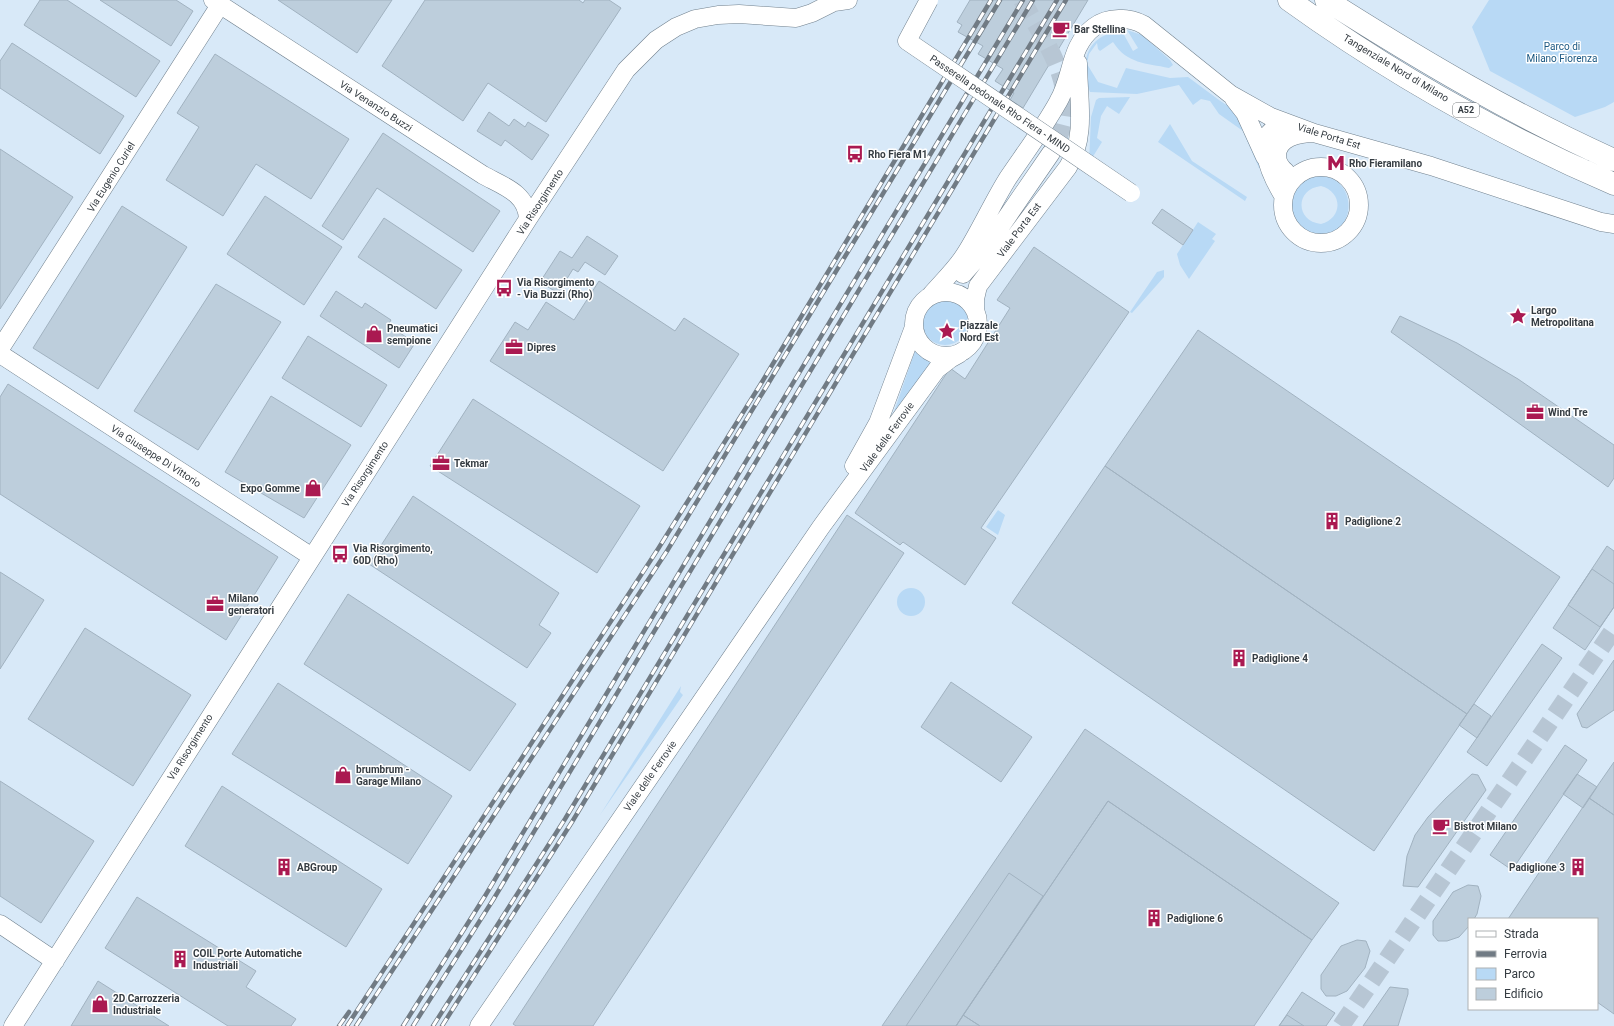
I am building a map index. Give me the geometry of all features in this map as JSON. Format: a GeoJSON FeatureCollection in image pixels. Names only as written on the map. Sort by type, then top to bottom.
{"type":"FeatureCollection","features":[{"type":"Feature","properties":{"kind":"highway"},"geometry":{"type":"LineString","coordinates":[[1272,0],[1331,29]]}},
{"type":"Feature","properties":{"kind":"highway","name":"Tangenziale Nord di Milano"},"geometry":{"type":"LineString","coordinates":[[1289,0],[1392,68],[1456,105],[1532,145],[1612,183]]}},
{"type":"Feature","properties":{"kind":"highway","name":"Tangenziale Nord di Milano"},"geometry":{"type":"LineString","coordinates":[[1326,0],[1443,73],[1500,104],[1614,160]]}},
{"type":"Feature","properties":{"kind":"highway"},"geometry":{"type":"LineString","coordinates":[[1337,0],[1367,26]]}},
{"type":"Feature","properties":{"kind":"street","name":"Via Risorgimento"},"geometry":{"type":"LineString","coordinates":[[780,17],[793,12],[813,0]]}},
{"type":"Feature","properties":{"kind":"street","name":"Via Risorgimento"},"geometry":{"type":"LineString","coordinates":[[12,1026],[528,219],[543,199],[619,80],[635,60],[656,40],[676,27],[711,16],[739,14],[801,17],[834,2],[853,0]]}},
{"type":"Feature","properties":{"kind":"street","name":"Passerella pedonale Rho Fiera - MIND"},"geometry":{"type":"LineString","coordinates":[[929,0],[907,41],[1131,193]]}},
{"type":"Feature","properties":{"kind":"street","name":"Via Venanzio Buzzi"},"geometry":{"type":"LineString","coordinates":[[216,2],[477,171],[517,194],[528,208],[528,219]]}},
{"type":"Feature","properties":{"kind":"street","name":"Via Eugenio Curiel"},"geometry":{"type":"LineString","coordinates":[[0,349],[216,2]]}},
{"type":"Feature","properties":{"kind":"street","name":"Viale Porta Est"},"geometry":{"type":"LineString","coordinates":[[936,293],[966,252],[1008,179],[1058,102],[1066,86],[1074,55],[1084,37],[1094,27],[1109,21],[1125,19],[1138,22],[1230,94],[1250,107],[1291,125],[1314,133],[1431,166],[1610,222]]}},
{"type":"Feature","properties":{"kind":"street","name":"Viale Porta Est"},"geometry":{"type":"LineString","coordinates":[[972,305],[978,286],[1068,167],[1076,152],[1080,133],[1078,61],[1084,37]]}},
{"type":"Feature","properties":{"kind":"street"},"geometry":{"type":"LineString","coordinates":[[1230,94],[1242,107],[1284,197]]}},
{"type":"Feature","properties":{"kind":"street"},"geometry":{"type":"LineString","coordinates":[[1266,160],[1265,144],[1269,134],[1279,126],[1291,125]]}},
{"type":"Feature","properties":{"kind":"street"},"geometry":{"type":"LineString","coordinates":[[1306,170],[1290,183],[1284,197],[1284,214],[1287,223],[1294,233],[1315,243],[1327,243],[1339,239],[1349,230],[1356,219],[1359,202],[1357,193],[1351,182],[1342,173],[1330,168],[1318,167],[1306,170],[1292,174],[1284,171],[1279,164],[1278,152],[1281,144],[1286,140],[1302,134],[1314,133]]}},
{"type":"Feature","properties":{"kind":"street"},"geometry":{"type":"LineString","coordinates":[[985,249],[967,289],[978,320],[978,330],[974,340],[968,349],[959,354],[948,357],[932,354],[919,342],[914,326],[914,317],[918,308],[924,300],[955,283],[985,249],[1051,154]]}},
{"type":"Feature","properties":{"kind":"street"},"geometry":{"type":"LineString","coordinates":[[936,293],[953,292],[972,305]]}},
{"type":"Feature","properties":{"kind":"street","name":"Viale delle Ferrovie"},"geometry":{"type":"LineString","coordinates":[[821,527],[878,423],[914,326]]}},
{"type":"Feature","properties":{"kind":"street","name":"Via Giuseppe Di Vittorio"},"geometry":{"type":"LineString","coordinates":[[0,354],[312,557]]}},
{"type":"Feature","properties":{"kind":"street","name":"Viale delle Ferrovie"},"geometry":{"type":"LineString","coordinates":[[479,1026],[821,527],[937,369],[959,354]]}},
{"type":"Feature","properties":{"kind":"street"},"geometry":{"type":"LineString","coordinates":[[0,924],[54,961]]}},
{"type":"Feature","properties":{"kind":"green space","name":"Parco di Milano Fiorenza"},"geometry":{"type":"Polygon","coordinates":[[[1489,0],[1614,0],[1614,102],[1605,107],[1575,117],[1490,71],[1472,27],[1489,0]]]}},
{"type":"Feature","properties":{"kind":"green space"},"geometry":{"type":"Polygon","coordinates":[[[1127,30],[1142,35],[1170,60],[1173,65],[1169,68],[1131,59],[1124,55],[1113,42],[1100,51],[1097,43],[1089,54],[1087,64],[1098,82],[1117,88],[1126,68],[1170,78],[1188,77],[1237,112],[1263,167],[1259,168],[1243,131],[1219,114],[1210,101],[1201,99],[1193,105],[1179,85],[1137,94],[1090,92],[1084,74],[1084,66],[1088,52],[1096,41],[1106,35],[1126,31],[1123,33],[1133,51],[1138,48],[1127,30]]]}},
{"type":"Feature","properties":{"kind":"green space"},"geometry":{"type":"Polygon","coordinates":[[[1130,97],[1119,114],[1107,106],[1101,116],[1097,138],[1102,142],[1089,163],[1091,117],[1096,100],[1099,98],[1130,97]]]}},
{"type":"Feature","properties":{"kind":"green space"},"geometry":{"type":"Polygon","coordinates":[[[1170,124],[1192,161],[1247,197],[1245,201],[1158,142],[1170,124]]]}},
{"type":"Feature","properties":{"kind":"green space"},"geometry":{"type":"Polygon","coordinates":[[[1316,175],[1331,178],[1341,185],[1347,195],[1348,207],[1346,218],[1340,227],[1331,233],[1318,234],[1308,231],[1299,225],[1291,210],[1292,195],[1301,183],[1316,175]],[[1321,186],[1312,188],[1306,193],[1303,199],[1303,211],[1306,217],[1312,222],[1321,224],[1328,221],[1336,211],[1338,205],[1336,199],[1328,189],[1321,186]]]}},
{"type":"Feature","properties":{"kind":"green space"},"geometry":{"type":"Polygon","coordinates":[[[1198,222],[1216,234],[1212,239],[1215,241],[1189,279],[1180,265],[1177,254],[1198,222]]]}},
{"type":"Feature","properties":{"kind":"green space"},"geometry":{"type":"Polygon","coordinates":[[[1164,270],[1164,277],[1132,313],[1130,312],[1157,272],[1164,270]]]}},
{"type":"Feature","properties":{"kind":"green space"},"geometry":{"type":"Polygon","coordinates":[[[945,299],[958,303],[964,309],[968,322],[964,335],[958,341],[945,345],[932,341],[926,335],[922,322],[926,309],[932,303],[945,299]]]}},
{"type":"Feature","properties":{"kind":"green space"},"geometry":{"type":"Polygon","coordinates":[[[915,351],[932,363],[887,432],[915,351]]]}},
{"type":"Feature","properties":{"kind":"green space"},"geometry":{"type":"Polygon","coordinates":[[[998,510],[1005,515],[998,535],[986,527],[998,510]]]}},
{"type":"Feature","properties":{"kind":"green space"},"geometry":{"type":"Polygon","coordinates":[[[911,588],[921,592],[925,602],[921,612],[911,616],[901,612],[897,602],[901,592],[911,588]]]}},
{"type":"Feature","properties":{"kind":"green space"},"geometry":{"type":"Polygon","coordinates":[[[681,686],[680,692],[683,695],[600,815],[681,686]]]}},
{"type":"Feature","properties":{"kind":"building"},"geometry":{"type":"Polygon","coordinates":[[[40,0],[67,0],[160,61],[136,97],[24,25],[40,0]]]}},
{"type":"Feature","properties":{"kind":"building"},"geometry":{"type":"Polygon","coordinates":[[[100,0],[176,0],[193,11],[171,46],[100,0]]]}},
{"type":"Feature","properties":{"kind":"building"},"geometry":{"type":"Polygon","coordinates":[[[278,0],[392,0],[357,53],[278,0]]]}},
{"type":"Feature","properties":{"kind":"building"},"geometry":{"type":"Polygon","coordinates":[[[425,0],[579,0],[583,3],[585,0],[609,0],[621,8],[546,122],[488,83],[463,121],[382,66],[425,0]]]}},
{"type":"Feature","properties":{"kind":"building"},"geometry":{"type":"Polygon","coordinates":[[[970,0],[1088,0],[1023,108],[1010,100],[1014,93],[995,81],[1003,69],[978,54],[983,46],[958,32],[962,25],[957,22],[970,0]]]}},
{"type":"Feature","properties":{"kind":"building"},"geometry":{"type":"Polygon","coordinates":[[[12,43],[124,116],[100,154],[0,88],[0,61],[12,43]]]}},
{"type":"Feature","properties":{"kind":"building"},"geometry":{"type":"Polygon","coordinates":[[[215,54],[349,139],[311,199],[256,164],[223,216],[166,180],[199,127],[177,113],[215,54]]]}},
{"type":"Feature","properties":{"kind":"building"},"geometry":{"type":"Polygon","coordinates":[[[489,112],[509,126],[514,119],[525,127],[528,122],[549,135],[532,160],[505,140],[501,146],[477,131],[489,112]]]}},
{"type":"Feature","properties":{"kind":"building"},"geometry":{"type":"Polygon","coordinates":[[[383,133],[500,211],[473,252],[377,188],[343,240],[322,226],[383,133]]]}},
{"type":"Feature","properties":{"kind":"building"},"geometry":{"type":"Polygon","coordinates":[[[0,149],[73,197],[0,309],[0,149]]]}},
{"type":"Feature","properties":{"kind":"building"},"geometry":{"type":"Polygon","coordinates":[[[265,196],[342,247],[304,305],[227,254],[265,196]]]}},
{"type":"Feature","properties":{"kind":"building"},"geometry":{"type":"Polygon","coordinates":[[[122,206],[187,247],[98,389],[33,348],[122,206]]]}},
{"type":"Feature","properties":{"kind":"building"},"geometry":{"type":"Polygon","coordinates":[[[1162,209],[1193,230],[1183,245],[1152,223],[1162,209]]]}},
{"type":"Feature","properties":{"kind":"building"},"geometry":{"type":"Polygon","coordinates":[[[384,218],[462,270],[436,309],[358,257],[384,218]]]}},
{"type":"Feature","properties":{"kind":"building"},"geometry":{"type":"Polygon","coordinates":[[[587,236],[618,256],[605,275],[585,262],[578,272],[573,269],[558,293],[540,282],[560,251],[572,258],[587,236]]]}},
{"type":"Feature","properties":{"kind":"building"},"geometry":{"type":"Polygon","coordinates":[[[1034,247],[1129,312],[981,528],[996,538],[965,585],[903,542],[900,545],[855,513],[950,368],[965,379],[1010,308],[997,300],[1034,247]]]}},
{"type":"Feature","properties":{"kind":"building"},"geometry":{"type":"Polygon","coordinates":[[[599,281],[675,331],[684,318],[739,354],[663,471],[490,361],[515,322],[528,330],[546,302],[574,320],[599,281]]]}},
{"type":"Feature","properties":{"kind":"building"},"geometry":{"type":"Polygon","coordinates":[[[216,284],[281,322],[198,450],[134,411],[216,284]]]}},
{"type":"Feature","properties":{"kind":"building","name":"Pneumatici sempione"},"geometry":{"type":"Polygon","coordinates":[[[336,291],[362,308],[365,303],[391,320],[388,325],[415,343],[399,368],[320,316],[336,291]]]}},
{"type":"Feature","properties":{"kind":"building","name":"Wind Tre"},"geometry":{"type":"Polygon","coordinates":[[[1400,316],[1457,343],[1518,379],[1614,445],[1614,478],[1608,487],[1391,332],[1400,316]]]}},
{"type":"Feature","properties":{"kind":"building","name":"Padiglione 2"},"geometry":{"type":"Polygon","coordinates":[[[1198,330],[1560,577],[1467,714],[1105,466],[1198,330]]]}},
{"type":"Feature","properties":{"kind":"building"},"geometry":{"type":"Polygon","coordinates":[[[308,336],[387,385],[361,427],[282,378],[308,336]]]}},
{"type":"Feature","properties":{"kind":"building"},"geometry":{"type":"Polygon","coordinates":[[[8,384],[278,557],[226,640],[0,494],[0,397],[8,384]]]}},
{"type":"Feature","properties":{"kind":"building"},"geometry":{"type":"Polygon","coordinates":[[[271,396],[351,445],[304,518],[225,472],[271,396]]]}},
{"type":"Feature","properties":{"kind":"building"},"geometry":{"type":"Polygon","coordinates":[[[473,399],[640,506],[597,573],[430,466],[473,399]]]}},
{"type":"Feature","properties":{"kind":"building","name":"Padiglione 4"},"geometry":{"type":"Polygon","coordinates":[[[1105,466],[1467,714],[1374,851],[1012,603],[1105,466]]]}},
{"type":"Feature","properties":{"kind":"building"},"geometry":{"type":"Polygon","coordinates":[[[413,496],[559,593],[539,625],[551,633],[527,668],[369,564],[413,496]]]}},
{"type":"Feature","properties":{"kind":"building"},"geometry":{"type":"Polygon","coordinates":[[[847,515],[904,553],[593,1026],[516,1026],[513,1024],[847,515]]]}},
{"type":"Feature","properties":{"kind":"building"},"geometry":{"type":"Polygon","coordinates":[[[1607,546],[1614,551],[1614,607],[1600,627],[1568,605],[1607,546]]]}},
{"type":"Feature","properties":{"kind":"building"},"geometry":{"type":"Polygon","coordinates":[[[1592,569],[1614,584],[1614,607],[1585,650],[1553,628],[1592,569]]]}},
{"type":"Feature","properties":{"kind":"building"},"geometry":{"type":"Polygon","coordinates":[[[0,572],[44,600],[0,669],[0,572]]]}},
{"type":"Feature","properties":{"kind":"building"},"geometry":{"type":"Polygon","coordinates":[[[348,594],[516,704],[470,771],[304,664],[348,594]]]}},
{"type":"Feature","properties":{"kind":"building"},"geometry":{"type":"Polygon","coordinates":[[[85,628],[191,695],[133,786],[28,719],[85,628]]]}},
{"type":"Feature","properties":{"kind":"building"},"geometry":{"type":"Polygon","coordinates":[[[1542,644],[1562,658],[1487,766],[1467,752],[1542,644]]]}},
{"type":"Feature","properties":{"kind":"building"},"geometry":{"type":"Polygon","coordinates":[[[1614,660],[1614,710],[1587,728],[1582,727],[1577,714],[1614,660]]]}},
{"type":"Feature","properties":{"kind":"building"},"geometry":{"type":"Polygon","coordinates":[[[951,682],[1032,737],[1001,782],[921,727],[951,682]]]}},
{"type":"Feature","properties":{"kind":"building","name":"brumbrum - Garage Milano"},"geometry":{"type":"Polygon","coordinates":[[[278,683],[452,796],[408,864],[232,754],[278,683]]]}},
{"type":"Feature","properties":{"kind":"building"},"geometry":{"type":"Polygon","coordinates":[[[1474,704],[1491,716],[1477,738],[1459,725],[1474,704]]]}},
{"type":"Feature","properties":{"kind":"building"},"geometry":{"type":"Polygon","coordinates":[[[1085,729],[1339,903],[1312,940],[1108,801],[956,1026],[882,1026],[1085,729]]]}},
{"type":"Feature","properties":{"kind":"building"},"geometry":{"type":"Polygon","coordinates":[[[1565,745],[1587,760],[1512,870],[1490,855],[1565,745]]]}},
{"type":"Feature","properties":{"kind":"building"},"geometry":{"type":"Polygon","coordinates":[[[1614,762],[1614,815],[1589,798],[1614,762]]]}},
{"type":"Feature","properties":{"kind":"building","name":"Bistrot Milano"},"geometry":{"type":"Polygon","coordinates":[[[1472,774],[1478,775],[1486,790],[1418,887],[1403,886],[1407,856],[1415,835],[1428,817],[1472,774]]]}},
{"type":"Feature","properties":{"kind":"building"},"geometry":{"type":"Polygon","coordinates":[[[1577,774],[1597,787],[1583,808],[1563,794],[1577,774]]]}},
{"type":"Feature","properties":{"kind":"building"},"geometry":{"type":"Polygon","coordinates":[[[0,781],[94,841],[41,923],[0,896],[0,781]]]}},
{"type":"Feature","properties":{"kind":"building","name":"ABGroup"},"geometry":{"type":"Polygon","coordinates":[[[222,786],[382,889],[346,947],[185,846],[222,786]]]}},
{"type":"Feature","properties":{"kind":"building","name":"Padiglione 3"},"geometry":{"type":"Polygon","coordinates":[[[1589,798],[1614,815],[1614,1014],[1598,1003],[1598,918],[1509,918],[1589,798]]]}},
{"type":"Feature","properties":{"kind":"building","name":"Padiglione 6"},"geometry":{"type":"Polygon","coordinates":[[[1108,801],[1312,940],[1254,1026],[980,1026],[963,1015],[1108,801]]]}},
{"type":"Feature","properties":{"kind":"building"},"geometry":{"type":"Polygon","coordinates":[[[1009,873],[1043,896],[956,1026],[906,1026],[1009,873]]]}},
{"type":"Feature","properties":{"kind":"building"},"geometry":{"type":"Polygon","coordinates":[[[1468,885],[1478,886],[1481,896],[1477,914],[1475,918],[1468,918],[1468,927],[1459,937],[1447,941],[1438,941],[1433,935],[1433,921],[1453,892],[1468,885]]]}},
{"type":"Feature","properties":{"kind":"building","name":"COIL Porte Automatiche Industriali"},"geometry":{"type":"Polygon","coordinates":[[[137,897],[256,971],[246,987],[296,1019],[291,1026],[228,1026],[105,948],[137,897]]]}},
{"type":"Feature","properties":{"kind":"building"},"geometry":{"type":"Polygon","coordinates":[[[1357,940],[1366,941],[1370,951],[1365,968],[1347,991],[1336,996],[1326,996],[1321,989],[1321,975],[1341,946],[1357,940]]]}},
{"type":"Feature","properties":{"kind":"building"},"geometry":{"type":"Polygon","coordinates":[[[98,981],[169,1026],[71,1026],[98,981]]]}},
{"type":"Feature","properties":{"kind":"building"},"geometry":{"type":"Polygon","coordinates":[[[1390,987],[1408,989],[1408,994],[1398,1026],[1363,1026],[1390,987]]]}},
{"type":"Feature","properties":{"kind":"building"},"geometry":{"type":"Polygon","coordinates":[[[1302,992],[1335,1013],[1326,1026],[1279,1026],[1302,992]]]}},
{"type":"Feature","properties":{"kind":"building"},"geometry":{"type":"Polygon","coordinates":[[[963,1015],[980,1026],[956,1026],[963,1015]]]}},
{"type":"Feature","properties":{"kind":"building"},"geometry":{"type":"Polygon","coordinates":[[[1287,1015],[1304,1026],[1279,1026],[1287,1015]]]}},
{"type":"Feature","properties":{"kind":"tunnel"},"geometry":{"type":"LineString","coordinates":[[1022,0],[1053,56],[1060,74],[1064,92],[1065,111],[1061,131],[1051,153]]}},
{"type":"Feature","properties":{"kind":"tunnel"},"geometry":{"type":"LineString","coordinates":[[1341,1026],[1614,629]]}},
{"type":"Feature","properties":{"kind":"railway"},"geometry":{"type":"LineString","coordinates":[[347,1026],[658,549],[762,382],[991,0]]}},
{"type":"Feature","properties":{"kind":"railway"},"geometry":{"type":"LineString","coordinates":[[356,1026],[667,551],[1000,0]]}},
{"type":"Feature","properties":{"kind":"railway"},"geometry":{"type":"LineString","coordinates":[[403,1026],[485,896],[1023,0]]}},
{"type":"Feature","properties":{"kind":"railway"},"geometry":{"type":"LineString","coordinates":[[413,1026],[493,900],[1033,0]]}},
{"type":"Feature","properties":{"kind":"railway"},"geometry":{"type":"LineString","coordinates":[[433,1026],[565,819],[1057,0]]}},
{"type":"Feature","properties":{"kind":"railway"},"geometry":{"type":"LineString","coordinates":[[442,1026],[572,822],[1066,0]]}},
{"type":"Feature","properties":{"kind":"railway"},"geometry":{"type":"LineString","coordinates":[[339,1026],[349,1012]]}},
{"type":"Feature","properties":{"kind":"place","name":"Bar Stellina"},"geometry":{"type":"Point","coordinates":[1061,29]}},
{"type":"Feature","properties":{"kind":"place","name":"Rho Fiera M1"},"geometry":{"type":"Point","coordinates":[855,154]}},
{"type":"Feature","properties":{"kind":"place","name":"Rho Fieramilano"},"geometry":{"type":"Point","coordinates":[1336,163]}},
{"type":"Feature","properties":{"kind":"place","name":"Via Risorgimento - Via Buzzi (Rho)"},"geometry":{"type":"Point","coordinates":[504,288]}},
{"type":"Feature","properties":{"kind":"place","name":"Largo Metropolitana"},"geometry":{"type":"Point","coordinates":[1518,316]}},
{"type":"Feature","properties":{"kind":"place","name":"Piazzale Nord Est"},"geometry":{"type":"Point","coordinates":[947,331]}},
{"type":"Feature","properties":{"kind":"place","name":"Pneumatici sempione"},"geometry":{"type":"Point","coordinates":[374,334]}},
{"type":"Feature","properties":{"kind":"place","name":"Dipres"},"geometry":{"type":"Point","coordinates":[514,347]}},
{"type":"Feature","properties":{"kind":"place","name":"Wind Tre"},"geometry":{"type":"Point","coordinates":[1535,412]}},
{"type":"Feature","properties":{"kind":"place","name":"Tekmar"},"geometry":{"type":"Point","coordinates":[441,463]}},
{"type":"Feature","properties":{"kind":"place","name":"Expo Gomme"},"geometry":{"type":"Point","coordinates":[313,488]}},
{"type":"Feature","properties":{"kind":"place","name":"Padiglione 2"},"geometry":{"type":"Point","coordinates":[1332,521]}},
{"type":"Feature","properties":{"kind":"place","name":"Via Risorgimento, 60D (Rho)"},"geometry":{"type":"Point","coordinates":[340,554]}},
{"type":"Feature","properties":{"kind":"place","name":"Milano generatori"},"geometry":{"type":"Point","coordinates":[215,604]}},
{"type":"Feature","properties":{"kind":"place","name":"Padiglione 4"},"geometry":{"type":"Point","coordinates":[1239,658]}},
{"type":"Feature","properties":{"kind":"place","name":"brumbrum - Garage Milano"},"geometry":{"type":"Point","coordinates":[343,775]}},
{"type":"Feature","properties":{"kind":"place","name":"Bistrot Milano"},"geometry":{"type":"Point","coordinates":[1441,826]}},
{"type":"Feature","properties":{"kind":"place","name":"ABGroup"},"geometry":{"type":"Point","coordinates":[284,867]}},
{"type":"Feature","properties":{"kind":"place","name":"Padiglione 3"},"geometry":{"type":"Point","coordinates":[1578,867]}},
{"type":"Feature","properties":{"kind":"place","name":"Padiglione 6"},"geometry":{"type":"Point","coordinates":[1154,918]}},
{"type":"Feature","properties":{"kind":"place","name":"COIL Porte Automatiche Industriali"},"geometry":{"type":"Point","coordinates":[180,959]}},
{"type":"Feature","properties":{"kind":"place","name":"2D Carrozzeria Industriale"},"geometry":{"type":"Point","coordinates":[100,1004]}}]}
